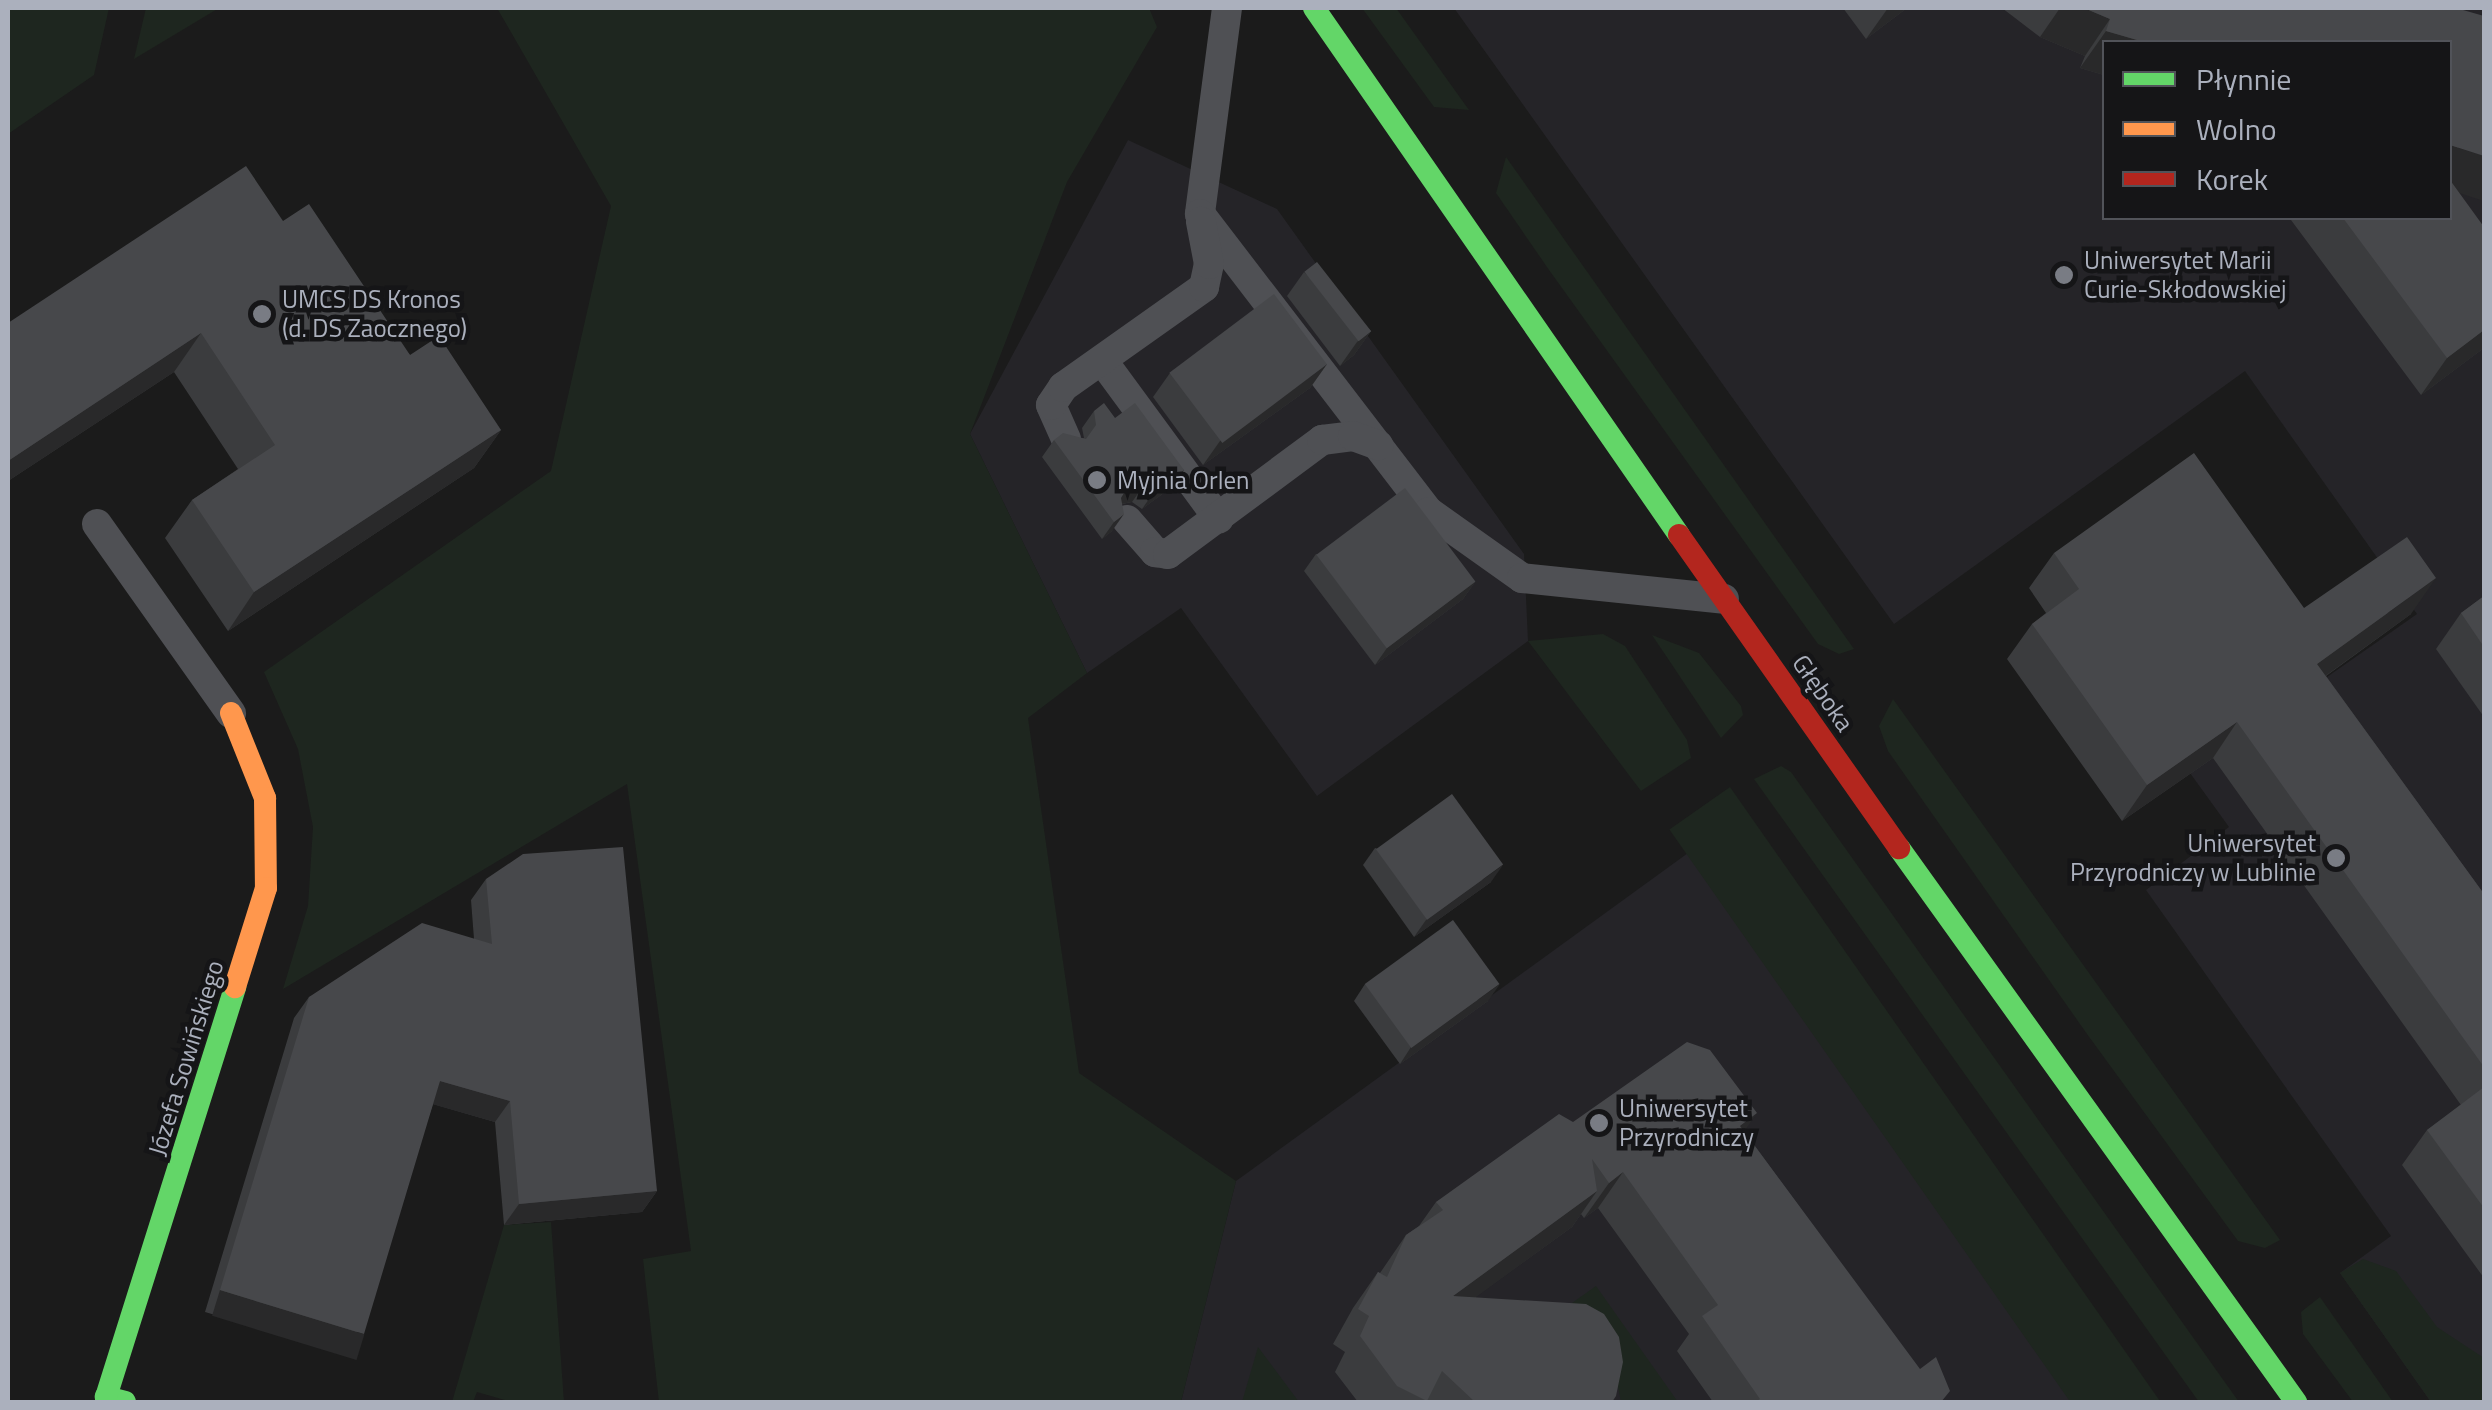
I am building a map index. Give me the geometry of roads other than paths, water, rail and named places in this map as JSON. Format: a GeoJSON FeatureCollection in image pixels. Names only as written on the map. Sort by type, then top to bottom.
{"type":"FeatureCollection","features":[{"type":"Feature","properties":{"kind":"street","name":"Głęboka"},"geometry":{"type":"LineString","coordinates":[[1314,8],[1724,599],[2296,1402]]}},
{"type":"Feature","properties":{"kind":"street","name":"Józefa Sowińskiego"},"geometry":{"type":"LineString","coordinates":[[125,1402],[106,1397],[266,888],[265,798],[230,712]]}},
{"type":"Feature","properties":{"kind":"lane"},"geometry":{"type":"LineString","coordinates":[[1066,439],[1050,405],[1063,387],[1204,286],[1209,264],[1200,214],[1227,8]]}},
{"type":"Feature","properties":{"kind":"lane"},"geometry":{"type":"LineString","coordinates":[[1200,214],[1429,512],[1522,578],[1724,599]]}},
{"type":"Feature","properties":{"kind":"lane"},"geometry":{"type":"LineString","coordinates":[[1102,360],[1219,520]]}},
{"type":"Feature","properties":{"kind":"lane"},"geometry":{"type":"LineString","coordinates":[[1127,520],[1155,552],[1168,554],[1219,520],[1322,440],[1353,436],[1378,446]]}},
{"type":"Feature","properties":{"kind":"lane"},"geometry":{"type":"LineString","coordinates":[[97,524],[230,712]]}},
{"type":"Feature","properties":{"kind":"place","name":"Uniwersytet Marii Curie-Skłodowskiej"},"geometry":{"type":"Point","coordinates":[2064,275]}},
{"type":"Feature","properties":{"kind":"place","name":"UMCS DS Kronos (d. DS Zaocznego)"},"geometry":{"type":"Point","coordinates":[262,314]}},
{"type":"Feature","properties":{"kind":"place","name":"Myjnia Orlen"},"geometry":{"type":"Point","coordinates":[1097,480]}},
{"type":"Feature","properties":{"kind":"place","name":"Uniwersytet Przyrodniczy w Lublinie"},"geometry":{"type":"Point","coordinates":[2336,858]}},
{"type":"Feature","properties":{"kind":"place","name":"Uniwersytet Przyrodniczy"},"geometry":{"type":"Point","coordinates":[1599,1123]}}]}
